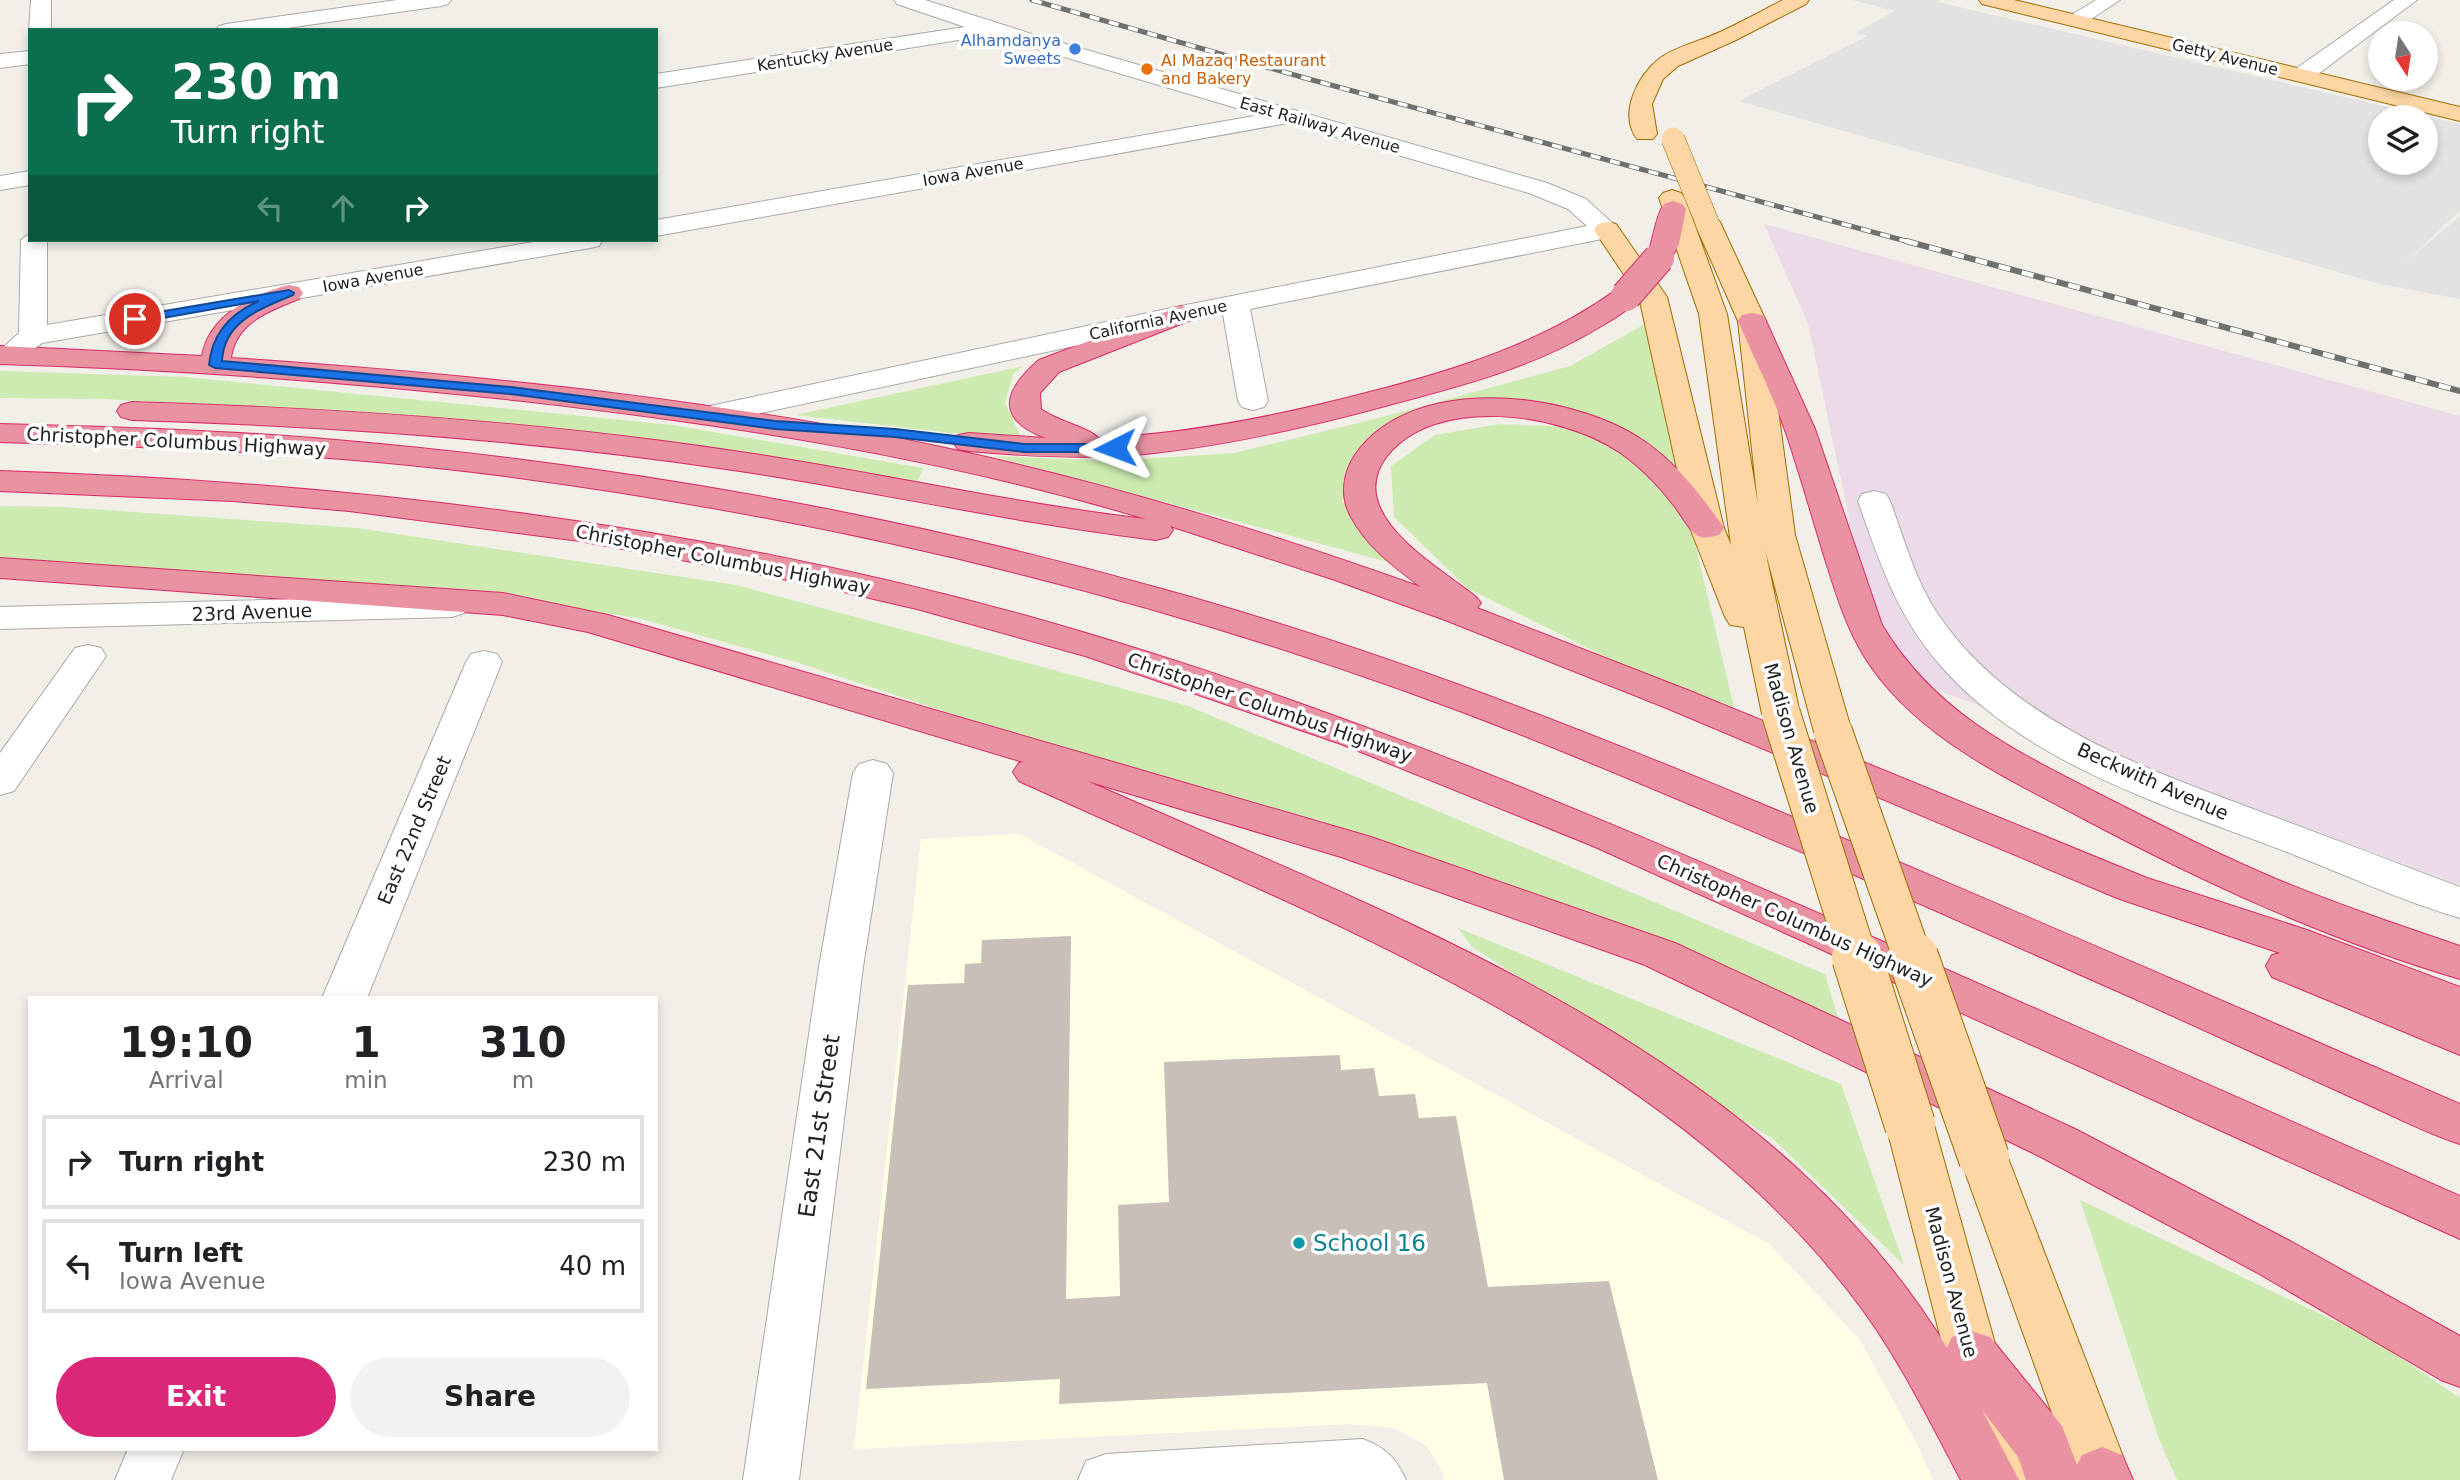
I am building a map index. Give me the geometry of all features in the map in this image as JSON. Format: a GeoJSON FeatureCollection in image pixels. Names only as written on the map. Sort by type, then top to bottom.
{"type":"FeatureCollection","features":[{"type":"Feature","properties":{"kind":"highway"},"geometry":{"type":"LineString","coordinates":[[775,425],[895,433],[1043,449],[1158,444],[1199,440],[1279,425],[1487,369],[1518,359],[1577,331],[1626,296],[1659,258],[1666,244],[1665,185]]}},
{"type":"Feature","properties":{"kind":"highway"},"geometry":{"type":"LineString","coordinates":[[215,365],[216,350],[225,331],[244,312],[289,293]]}},
{"type":"Feature","properties":{"kind":"highway"},"geometry":{"type":"LineString","coordinates":[[1158,444],[1081,439],[1057,433],[1031,419],[1024,408],[1024,396],[1035,376],[1049,366],[1181,314]]}},
{"type":"Feature","properties":{"kind":"highway"},"geometry":{"type":"LineString","coordinates":[[1752,321],[1800,429],[1864,625],[1875,647],[1903,684],[1929,709],[2004,760],[2155,840],[2249,883],[2460,962]]}},
{"type":"Feature","properties":{"kind":"highway"},"geometry":{"type":"LineString","coordinates":[[5,355],[215,365],[511,390],[775,425],[856,439],[1012,473],[1245,539],[1486,622],[2137,890],[2272,933],[2460,1005]]}},
{"type":"Feature","properties":{"kind":"highway"},"geometry":{"type":"LineString","coordinates":[[1486,622],[1390,543],[1366,513],[1361,498],[1361,473],[1376,446],[1402,427],[1421,419],[1485,409],[1530,409],[1572,419],[1615,437],[1639,451],[1679,488],[1707,528]]}},
{"type":"Feature","properties":{"kind":"highway"},"geometry":{"type":"LineString","coordinates":[[0,412],[116,410],[280,414],[536,434],[736,461],[1083,523],[1245,539]]}},
{"type":"Feature","properties":{"kind":"highway","name":"Christopher Columbus Highway"},"geometry":{"type":"LineString","coordinates":[[0,433],[149,437],[316,447],[442,458],[586,476],[708,496],[904,534],[1118,587],[1350,659],[1649,771],[1971,909],[2460,1125]]}},
{"type":"Feature","properties":{"kind":"highway","name":"Christopher Columbus Highway"},"geometry":{"type":"LineString","coordinates":[[0,481],[127,484],[317,498],[608,535],[822,576],[951,608],[1134,659],[1356,735],[1509,795],[2460,1218]]}},
{"type":"Feature","properties":{"kind":"highway"},"geometry":{"type":"LineString","coordinates":[[0,569],[503,604],[596,623],[1356,847],[1660,954],[2058,1143],[2274,1257],[2460,1363]]}},
{"type":"Feature","properties":{"kind":"highway"},"geometry":{"type":"LineString","coordinates":[[897,711],[1417,946],[1513,995],[1593,1042],[1676,1098],[1720,1130],[1797,1197],[1867,1275],[1928,1367],[1991,1480]]}},
{"type":"Feature","properties":{"kind":"highway"},"geometry":{"type":"LineString","coordinates":[[2137,890],[2266,957],[2460,1038]]}},
{"type":"Feature","properties":{"kind":"highway"},"geometry":{"type":"LineString","coordinates":[[2274,1257],[2460,1333]]}},
{"type":"Feature","properties":{"kind":"highway"},"geometry":{"type":"LineString","coordinates":[[1971,1354],[2042,1444],[2091,1478]]}},
{"type":"Feature","properties":{"kind":"main road","name":"Madison Avenue"},"geometry":{"type":"LineString","coordinates":[[1799,0],[1729,36],[1670,61],[1653,76],[1641,104],[1644,134],[1713,314],[1755,594],[1781,714],[1910,1125],[2005,1480]]}},
{"type":"Feature","properties":{"kind":"main road","name":"Getty Avenue"},"geometry":{"type":"LineString","coordinates":[[1989,0],[2460,114]]}},
{"type":"Feature","properties":{"kind":"main road","name":"Madison Avenue"},"geometry":{"type":"LineString","coordinates":[[1678,82],[1729,36]]}},
{"type":"Feature","properties":{"kind":"main road"},"geometry":{"type":"LineString","coordinates":[[1671,129],[1707,222],[1752,321],[1778,535],[1833,732],[1983,1158],[2091,1478]]}},
{"type":"Feature","properties":{"kind":"main road"},"geometry":{"type":"LineString","coordinates":[[1607,230],[1653,297],[1707,528],[1781,714]]}},
{"type":"Feature","properties":{"kind":"street"},"geometry":{"type":"LineString","coordinates":[[40,28],[41,0]]}},
{"type":"Feature","properties":{"kind":"street"},"geometry":{"type":"LineString","coordinates":[[240,28],[441,0]]}},
{"type":"Feature","properties":{"kind":"street","name":"East Railway Avenue"},"geometry":{"type":"LineString","coordinates":[[904,0],[993,29],[1557,195],[1586,211],[1607,230]]}},
{"type":"Feature","properties":{"kind":"street"},"geometry":{"type":"LineString","coordinates":[[2075,20],[2110,0]]}},
{"type":"Feature","properties":{"kind":"street"},"geometry":{"type":"LineString","coordinates":[[2302,75],[2407,0]]}},
{"type":"Feature","properties":{"kind":"street","name":"Kentucky Avenue"},"geometry":{"type":"LineString","coordinates":[[658,81],[993,29]]}},
{"type":"Feature","properties":{"kind":"street"},"geometry":{"type":"LineString","coordinates":[[0,61],[28,57]]}},
{"type":"Feature","properties":{"kind":"street","name":"Iowa Avenue"},"geometry":{"type":"LineString","coordinates":[[658,228],[1289,116]]}},
{"type":"Feature","properties":{"kind":"street"},"geometry":{"type":"LineString","coordinates":[[0,183],[28,178]]}},
{"type":"Feature","properties":{"kind":"street","name":"California Avenue"},"geometry":{"type":"LineString","coordinates":[[710,415],[1181,314],[1607,230]]}},
{"type":"Feature","properties":{"kind":"street"},"geometry":{"type":"LineString","coordinates":[[5,355],[33,337],[34,242]]}},
{"type":"Feature","properties":{"kind":"street","name":"Iowa Avenue"},"geometry":{"type":"LineString","coordinates":[[33,337],[579,242]]}},
{"type":"Feature","properties":{"kind":"street"},"geometry":{"type":"LineString","coordinates":[[1235,304],[1253,401]]}},
{"type":"Feature","properties":{"kind":"street","name":"Beckwith Avenue"},"geometry":{"type":"LineString","coordinates":[[1874,501],[1911,597],[1924,620],[1963,667],[1994,695],[2031,721],[2074,748],[2156,787],[2460,903]]}},
{"type":"Feature","properties":{"kind":"street","name":"23rd Avenue"},"geometry":{"type":"LineString","coordinates":[[0,618],[503,604]]}},
{"type":"Feature","properties":{"kind":"street"},"geometry":{"type":"LineString","coordinates":[[0,782],[88,656]]}},
{"type":"Feature","properties":{"kind":"street","name":"East 22nd Street"},"geometry":{"type":"LineString","coordinates":[[345,996],[484,663]]}},
{"type":"Feature","properties":{"kind":"street","name":"East 21st Street"},"geometry":{"type":"LineString","coordinates":[[771,1480],[841,967],[873,773]]}},
{"type":"Feature","properties":{"kind":"street"},"geometry":{"type":"LineString","coordinates":[[143,1480],[155,1451]]}},
{"type":"Feature","properties":{"kind":"street"},"geometry":{"type":"LineString","coordinates":[[1106,1480],[1363,1465],[1378,1480]]}},
{"type":"Feature","properties":{"kind":"shaded area"},"geometry":{"type":"Polygon","coordinates":[[[1852,0],[1940,0],[1938,2],[2379,105],[2368,105],[2368,175],[2438,175],[2438,119],[2460,124],[2460,211],[2406,261],[2460,216],[2460,299],[2380,284],[1739,101],[1868,36],[1855,33],[1895,11],[1852,0]]]}},
{"type":"Feature","properties":{"kind":"shaded area"},"geometry":{"type":"Polygon","coordinates":[[[1764,224],[2460,416],[2460,885],[1894,674],[1868,607],[1808,324],[1764,224]]]}},
{"type":"Feature","properties":{"kind":"shaded area"},"geometry":{"type":"Polygon","coordinates":[[[1020,834],[1769,1244],[1860,1340],[1917,1444],[1933,1480],[1444,1480],[1443,1473],[1427,1446],[1394,1428],[1350,1424],[854,1449],[921,839],[1020,834]]]}},
{"type":"Feature","properties":{"kind":"green space"},"geometry":{"type":"Polygon","coordinates":[[[1645,324],[1677,466],[1566,410],[1465,405],[1383,427],[1353,456],[1342,501],[1388,562],[993,456],[1110,461],[1234,453],[1371,420],[1570,366],[1645,324]]]}},
{"type":"Feature","properties":{"kind":"green space"},"geometry":{"type":"Polygon","coordinates":[[[1024,366],[1013,374],[1005,403],[1023,441],[795,415],[1024,366]]]}},
{"type":"Feature","properties":{"kind":"green space"},"geometry":{"type":"Polygon","coordinates":[[[0,371],[186,377],[673,425],[923,468],[917,483],[325,412],[102,399],[0,398],[0,371]]]}},
{"type":"Feature","properties":{"kind":"green space"},"geometry":{"type":"Polygon","coordinates":[[[1499,424],[1568,427],[1626,452],[1671,493],[1691,527],[1734,707],[1622,665],[1467,588],[1394,517],[1391,466],[1435,435],[1499,424]]]}},
{"type":"Feature","properties":{"kind":"green space"},"geometry":{"type":"Polygon","coordinates":[[[0,506],[64,507],[357,528],[736,585],[1188,706],[1825,974],[1839,1021],[1075,755],[799,663],[638,618],[475,594],[0,561],[0,506]]]}},
{"type":"Feature","properties":{"kind":"green space"},"geometry":{"type":"Polygon","coordinates":[[[1458,928],[1841,1084],[1904,1265],[1774,1140],[1472,947],[1458,928]]]}},
{"type":"Feature","properties":{"kind":"green space"},"geometry":{"type":"Polygon","coordinates":[[[2080,1200],[2371,1338],[2460,1398],[2460,1480],[2177,1480],[2159,1439],[2080,1200]]]}},
{"type":"Feature","properties":{"kind":"building","name":"School 16"},"geometry":{"type":"Polygon","coordinates":[[[1071,936],[1066,1299],[1120,1296],[1118,1205],[1169,1202],[1164,1062],[1340,1055],[1341,1070],[1374,1068],[1379,1096],[1415,1094],[1419,1118],[1456,1116],[1488,1287],[1609,1281],[1658,1480],[1504,1480],[1487,1383],[1059,1404],[1060,1379],[866,1389],[908,985],[964,983],[965,964],[981,963],[982,940],[1071,936]]]}},
{"type":"Feature","properties":{"kind":"railway"},"geometry":{"type":"LineString","coordinates":[[1032,0],[1305,78],[1913,243]]}},
{"type":"Feature","properties":{"kind":"railway"},"geometry":{"type":"LineString","coordinates":[[1906,241],[2460,391]]}},
{"type":"Feature","properties":{"kind":"place","name":"Alhamdanya Sweets"},"geometry":{"type":"Point","coordinates":[1075,49]}},
{"type":"Feature","properties":{"kind":"place","name":"Al Mazaq Restaurant and Bakery"},"geometry":{"type":"Point","coordinates":[1147,69]}},
{"type":"Feature","properties":{"kind":"place","name":"School 16"},"geometry":{"type":"Point","coordinates":[1299,1243]}},
{"type":"Feature","properties":{"kind":"route"},"geometry":{"type":"LineString","coordinates":[[135,319],[289,293],[244,312],[225,331],[216,350],[215,365],[511,390],[775,425],[895,433],[1024,448],[1115,448]]}}]}
